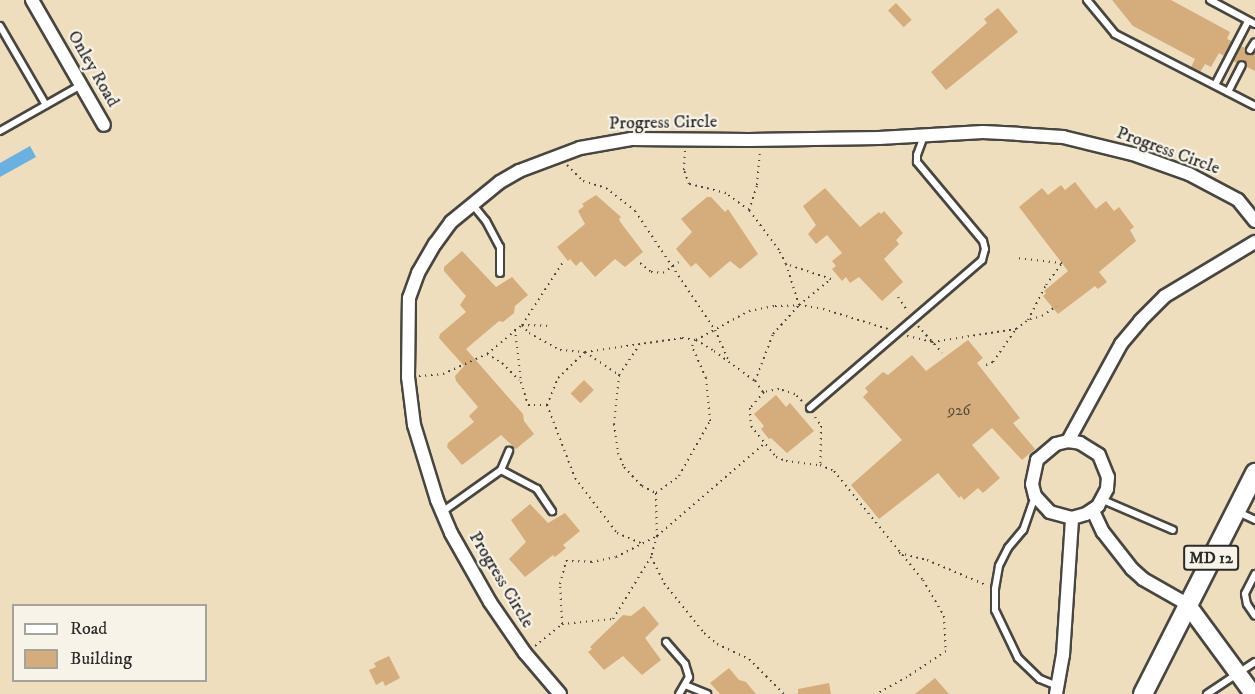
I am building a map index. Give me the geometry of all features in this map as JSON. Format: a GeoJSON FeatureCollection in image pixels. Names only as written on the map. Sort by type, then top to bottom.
{"type":"FeatureCollection","features":[{"type":"Feature","properties":{"kind":"main road","name":"MD 12"},"geometry":{"type":"LineString","coordinates":[[1143,694],[1255,473]]}},
{"type":"Feature","properties":{"kind":"street","name":"Onley Road"},"geometry":{"type":"LineString","coordinates":[[32,0],[104,125]]}},
{"type":"Feature","properties":{"kind":"street","name":"Progress Circle"},"geometry":{"type":"LineString","coordinates":[[560,694],[525,653],[490,602],[442,512],[414,425],[408,377],[409,298],[435,244],[451,222],[519,171],[603,142],[761,140],[983,132],[1063,137],[1133,154],[1189,174],[1226,192],[1245,207],[1255,221]]}},
{"type":"Feature","properties":{"kind":"street"},"geometry":{"type":"LineString","coordinates":[[1068,441],[1121,344],[1140,321],[1165,296],[1255,243]]}},
{"type":"Feature","properties":{"kind":"street"},"geometry":{"type":"LineString","coordinates":[[1068,441],[1080,443],[1099,455],[1108,477],[1103,500],[1093,511],[1072,518],[1050,512],[1035,496],[1032,478],[1037,460],[1045,450],[1068,441]]}},
{"type":"Feature","properties":{"kind":"street"},"geometry":{"type":"LineString","coordinates":[[1093,511],[1102,532],[1132,569],[1150,584],[1187,604],[1253,694]]}},
{"type":"Feature","properties":{"kind":"street"},"geometry":{"type":"LineString","coordinates":[[1057,690],[1063,656],[1072,518]]}},
{"type":"Feature","properties":{"kind":"lane"},"geometry":{"type":"LineString","coordinates":[[1087,0],[1115,34],[1255,105]]}},
{"type":"Feature","properties":{"kind":"lane"},"geometry":{"type":"LineString","coordinates":[[1210,0],[1252,22],[1215,85]]}},
{"type":"Feature","properties":{"kind":"lane"},"geometry":{"type":"LineString","coordinates":[[0,26],[46,105]]}},
{"type":"Feature","properties":{"kind":"lane"},"geometry":{"type":"LineString","coordinates":[[1250,50],[1255,42]]}},
{"type":"Feature","properties":{"kind":"lane"},"geometry":{"type":"LineString","coordinates":[[1228,92],[1242,65]]}},
{"type":"Feature","properties":{"kind":"lane"},"geometry":{"type":"LineString","coordinates":[[0,131],[81,86]]}},
{"type":"Feature","properties":{"kind":"lane"},"geometry":{"type":"LineString","coordinates":[[810,408],[977,267],[985,249],[978,234],[917,162],[924,135]]}},
{"type":"Feature","properties":{"kind":"lane"},"geometry":{"type":"LineString","coordinates":[[472,204],[486,221],[500,247],[500,273]]}},
{"type":"Feature","properties":{"kind":"lane"},"geometry":{"type":"LineString","coordinates":[[442,512],[501,470],[508,451]]}},
{"type":"Feature","properties":{"kind":"lane"},"geometry":{"type":"LineString","coordinates":[[501,470],[537,489],[552,511]]}},
{"type":"Feature","properties":{"kind":"lane"},"geometry":{"type":"LineString","coordinates":[[1035,496],[1023,530],[1008,548],[999,566],[994,589],[995,610],[1018,658],[1034,675],[1057,690]]}},
{"type":"Feature","properties":{"kind":"lane"},"geometry":{"type":"LineString","coordinates":[[1103,500],[1173,530]]}},
{"type":"Feature","properties":{"kind":"lane"},"geometry":{"type":"LineString","coordinates":[[1235,511],[1255,520]]}},
{"type":"Feature","properties":{"kind":"lane"},"geometry":{"type":"LineString","coordinates":[[1255,574],[1245,594],[1247,604],[1255,616]]}},
{"type":"Feature","properties":{"kind":"lane"},"geometry":{"type":"LineString","coordinates":[[666,642],[685,664],[688,677],[679,694]]}},
{"type":"Feature","properties":{"kind":"lane"},"geometry":{"type":"LineString","coordinates":[[1207,694],[1255,662]]}},
{"type":"Feature","properties":{"kind":"lane"},"geometry":{"type":"LineString","coordinates":[[685,685],[707,694]]}},
{"type":"Feature","properties":{"kind":"path"},"geometry":{"type":"LineString","coordinates":[[686,140],[684,170],[689,184],[726,193],[749,210],[779,250],[799,305]]}},
{"type":"Feature","properties":{"kind":"path"},"geometry":{"type":"LineString","coordinates":[[749,210],[757,185],[761,140]]}},
{"type":"Feature","properties":{"kind":"path"},"geometry":{"type":"LineString","coordinates":[[561,155],[568,168],[583,181],[606,188],[635,211],[715,330],[729,361]]}},
{"type":"Feature","properties":{"kind":"path"},"geometry":{"type":"LineString","coordinates":[[1016,258],[1062,263],[1046,285],[1028,320]]}},
{"type":"Feature","properties":{"kind":"path"},"geometry":{"type":"LineString","coordinates":[[408,377],[443,374],[487,354],[522,325],[563,262]]}},
{"type":"Feature","properties":{"kind":"path"},"geometry":{"type":"LineString","coordinates":[[640,263],[651,272],[663,273],[678,262]]}},
{"type":"Feature","properties":{"kind":"path"},"geometry":{"type":"LineString","coordinates":[[755,381],[773,334],[799,305],[831,279],[786,264]]}},
{"type":"Feature","properties":{"kind":"path"},"geometry":{"type":"LineString","coordinates":[[656,493],[679,476],[710,421],[706,378],[692,346],[696,340],[749,311],[775,306],[799,305],[823,309],[932,342],[1016,329]]}},
{"type":"Feature","properties":{"kind":"path"},"geometry":{"type":"LineString","coordinates":[[986,365],[993,362],[1016,329],[1028,320],[1042,316],[1057,306]]}},
{"type":"Feature","properties":{"kind":"path"},"geometry":{"type":"LineString","coordinates":[[522,325],[551,326]]}},
{"type":"Feature","properties":{"kind":"path"},"geometry":{"type":"LineString","coordinates":[[522,325],[529,333],[560,350],[585,352],[682,338],[696,340],[729,361],[742,374],[755,381],[764,392]]}},
{"type":"Feature","properties":{"kind":"path"},"geometry":{"type":"LineString","coordinates":[[515,329],[521,382],[528,405],[547,405]]}},
{"type":"Feature","properties":{"kind":"path"},"geometry":{"type":"LineString","coordinates":[[640,344],[619,375],[614,424],[618,453],[624,467],[642,486],[656,493]]}},
{"type":"Feature","properties":{"kind":"path"},"geometry":{"type":"LineString","coordinates":[[585,352],[619,375]]}},
{"type":"Feature","properties":{"kind":"path"},"geometry":{"type":"LineString","coordinates":[[585,352],[558,378],[547,405],[575,478],[617,533],[640,543]]}},
{"type":"Feature","properties":{"kind":"path"},"geometry":{"type":"LineString","coordinates":[[487,354],[502,363],[521,382]]}},
{"type":"Feature","properties":{"kind":"path"},"geometry":{"type":"LineString","coordinates":[[820,465],[821,426],[810,408],[795,394],[787,391],[779,389],[764,392],[750,408],[752,426],[764,444],[776,457],[786,461],[820,465],[834,471],[923,580],[944,616],[946,651],[876,694]]}},
{"type":"Feature","properties":{"kind":"path"},"geometry":{"type":"LineString","coordinates":[[562,624],[560,584],[566,561],[591,562],[616,557],[657,536],[764,444]]}},
{"type":"Feature","properties":{"kind":"path"},"geometry":{"type":"LineString","coordinates":[[525,653],[562,624],[613,619],[651,557],[657,536],[656,493]]}},
{"type":"Feature","properties":{"kind":"path"},"geometry":{"type":"LineString","coordinates":[[899,553],[927,560],[994,589]]}},
{"type":"Feature","properties":{"kind":"path"},"geometry":{"type":"LineString","coordinates":[[651,557],[664,583],[705,633],[717,644],[749,659],[784,694]]}},
{"type":"Feature","properties":{"kind":"water"},"geometry":{"type":"Polygon","coordinates":[[[30,146],[36,157],[0,177],[0,163],[30,146]]]}},
{"type":"Feature","properties":{"kind":"building"},"geometry":{"type":"Polygon","coordinates":[[[1112,0],[1171,0],[1230,32],[1227,39],[1232,41],[1224,56],[1219,53],[1211,67],[1205,64],[1200,72],[1191,67],[1195,59],[1133,26],[1112,0]]]}},
{"type":"Feature","properties":{"kind":"building"},"geometry":{"type":"Polygon","coordinates":[[[896,3],[912,20],[904,27],[888,11],[896,3]]]}},
{"type":"Feature","properties":{"kind":"building"},"geometry":{"type":"Polygon","coordinates":[[[998,8],[1018,32],[946,90],[931,72],[987,23],[984,19],[998,8]]]}},
{"type":"Feature","properties":{"kind":"building"},"geometry":{"type":"Polygon","coordinates":[[[1241,46],[1245,48],[1248,55],[1255,53],[1255,71],[1247,67],[1244,60],[1237,63],[1233,61],[1241,46]]]}},
{"type":"Feature","properties":{"kind":"building"},"geometry":{"type":"Polygon","coordinates":[[[1075,182],[1096,209],[1106,201],[1114,211],[1119,207],[1134,227],[1130,230],[1136,241],[1099,272],[1107,282],[1098,289],[1095,286],[1058,314],[1043,296],[1046,293],[1044,291],[1068,271],[1019,207],[1042,188],[1048,195],[1061,185],[1065,190],[1075,182]]]}},
{"type":"Feature","properties":{"kind":"building"},"geometry":{"type":"Polygon","coordinates":[[[825,188],[860,227],[879,212],[881,214],[884,211],[903,233],[896,240],[899,244],[884,259],[903,282],[882,301],[859,277],[850,283],[846,277],[842,281],[832,269],[836,266],[832,261],[842,253],[827,235],[816,244],[808,234],[816,225],[803,206],[825,188]]]}},
{"type":"Feature","properties":{"kind":"building"},"geometry":{"type":"Polygon","coordinates":[[[596,195],[621,217],[619,219],[621,223],[643,252],[625,267],[615,259],[595,277],[581,261],[576,266],[570,259],[568,261],[557,247],[585,224],[578,211],[584,206],[582,204],[596,195]]]}},
{"type":"Feature","properties":{"kind":"building"},"geometry":{"type":"Polygon","coordinates":[[[707,197],[711,197],[725,212],[728,209],[758,254],[740,269],[730,261],[710,278],[696,263],[691,267],[676,249],[692,232],[681,219],[707,197]]]}},
{"type":"Feature","properties":{"kind":"building"},"geometry":{"type":"Polygon","coordinates":[[[462,251],[496,287],[512,277],[528,295],[515,306],[514,313],[503,322],[499,321],[466,349],[523,414],[524,421],[534,434],[516,449],[501,435],[462,465],[447,447],[448,443],[474,422],[469,416],[478,407],[456,381],[455,376],[464,366],[439,338],[440,334],[466,312],[460,305],[466,296],[444,271],[444,267],[462,251]]]}},
{"type":"Feature","properties":{"kind":"building"},"geometry":{"type":"Polygon","coordinates":[[[968,340],[983,358],[977,363],[1020,418],[1013,423],[1035,449],[1022,460],[992,428],[972,445],[1000,478],[983,493],[978,488],[964,500],[961,496],[959,498],[938,473],[879,519],[851,485],[902,440],[863,397],[868,392],[865,388],[883,372],[888,375],[912,355],[926,371],[968,340]]]}},
{"type":"Feature","properties":{"kind":"building"},"geometry":{"type":"Polygon","coordinates":[[[584,380],[594,390],[580,403],[571,393],[584,380]]]}},
{"type":"Feature","properties":{"kind":"building"},"geometry":{"type":"Polygon","coordinates":[[[776,395],[786,407],[790,403],[814,431],[787,453],[771,438],[769,439],[761,429],[764,426],[754,414],[776,395]]]}},
{"type":"Feature","properties":{"kind":"building"},"geometry":{"type":"Polygon","coordinates":[[[530,504],[548,523],[565,513],[580,531],[563,545],[566,548],[525,577],[509,559],[526,542],[511,520],[530,504]]]}},
{"type":"Feature","properties":{"kind":"building"},"geometry":{"type":"Polygon","coordinates":[[[644,606],[659,624],[645,638],[661,660],[642,675],[623,656],[604,670],[588,652],[592,649],[590,647],[623,615],[631,616],[644,606]]]}},
{"type":"Feature","properties":{"kind":"building"},"geometry":{"type":"Polygon","coordinates":[[[389,656],[400,678],[385,686],[383,681],[376,685],[369,670],[376,667],[374,663],[389,656]]]}},
{"type":"Feature","properties":{"kind":"building"},"geometry":{"type":"Polygon","coordinates":[[[729,668],[756,694],[720,694],[710,683],[729,668]]]}},
{"type":"Feature","properties":{"kind":"building"},"geometry":{"type":"Polygon","coordinates":[[[935,678],[949,694],[915,694],[935,678]]]}},
{"type":"Feature","properties":{"kind":"building"},"geometry":{"type":"Polygon","coordinates":[[[829,683],[831,694],[798,694],[798,689],[829,683]]]}}]}
